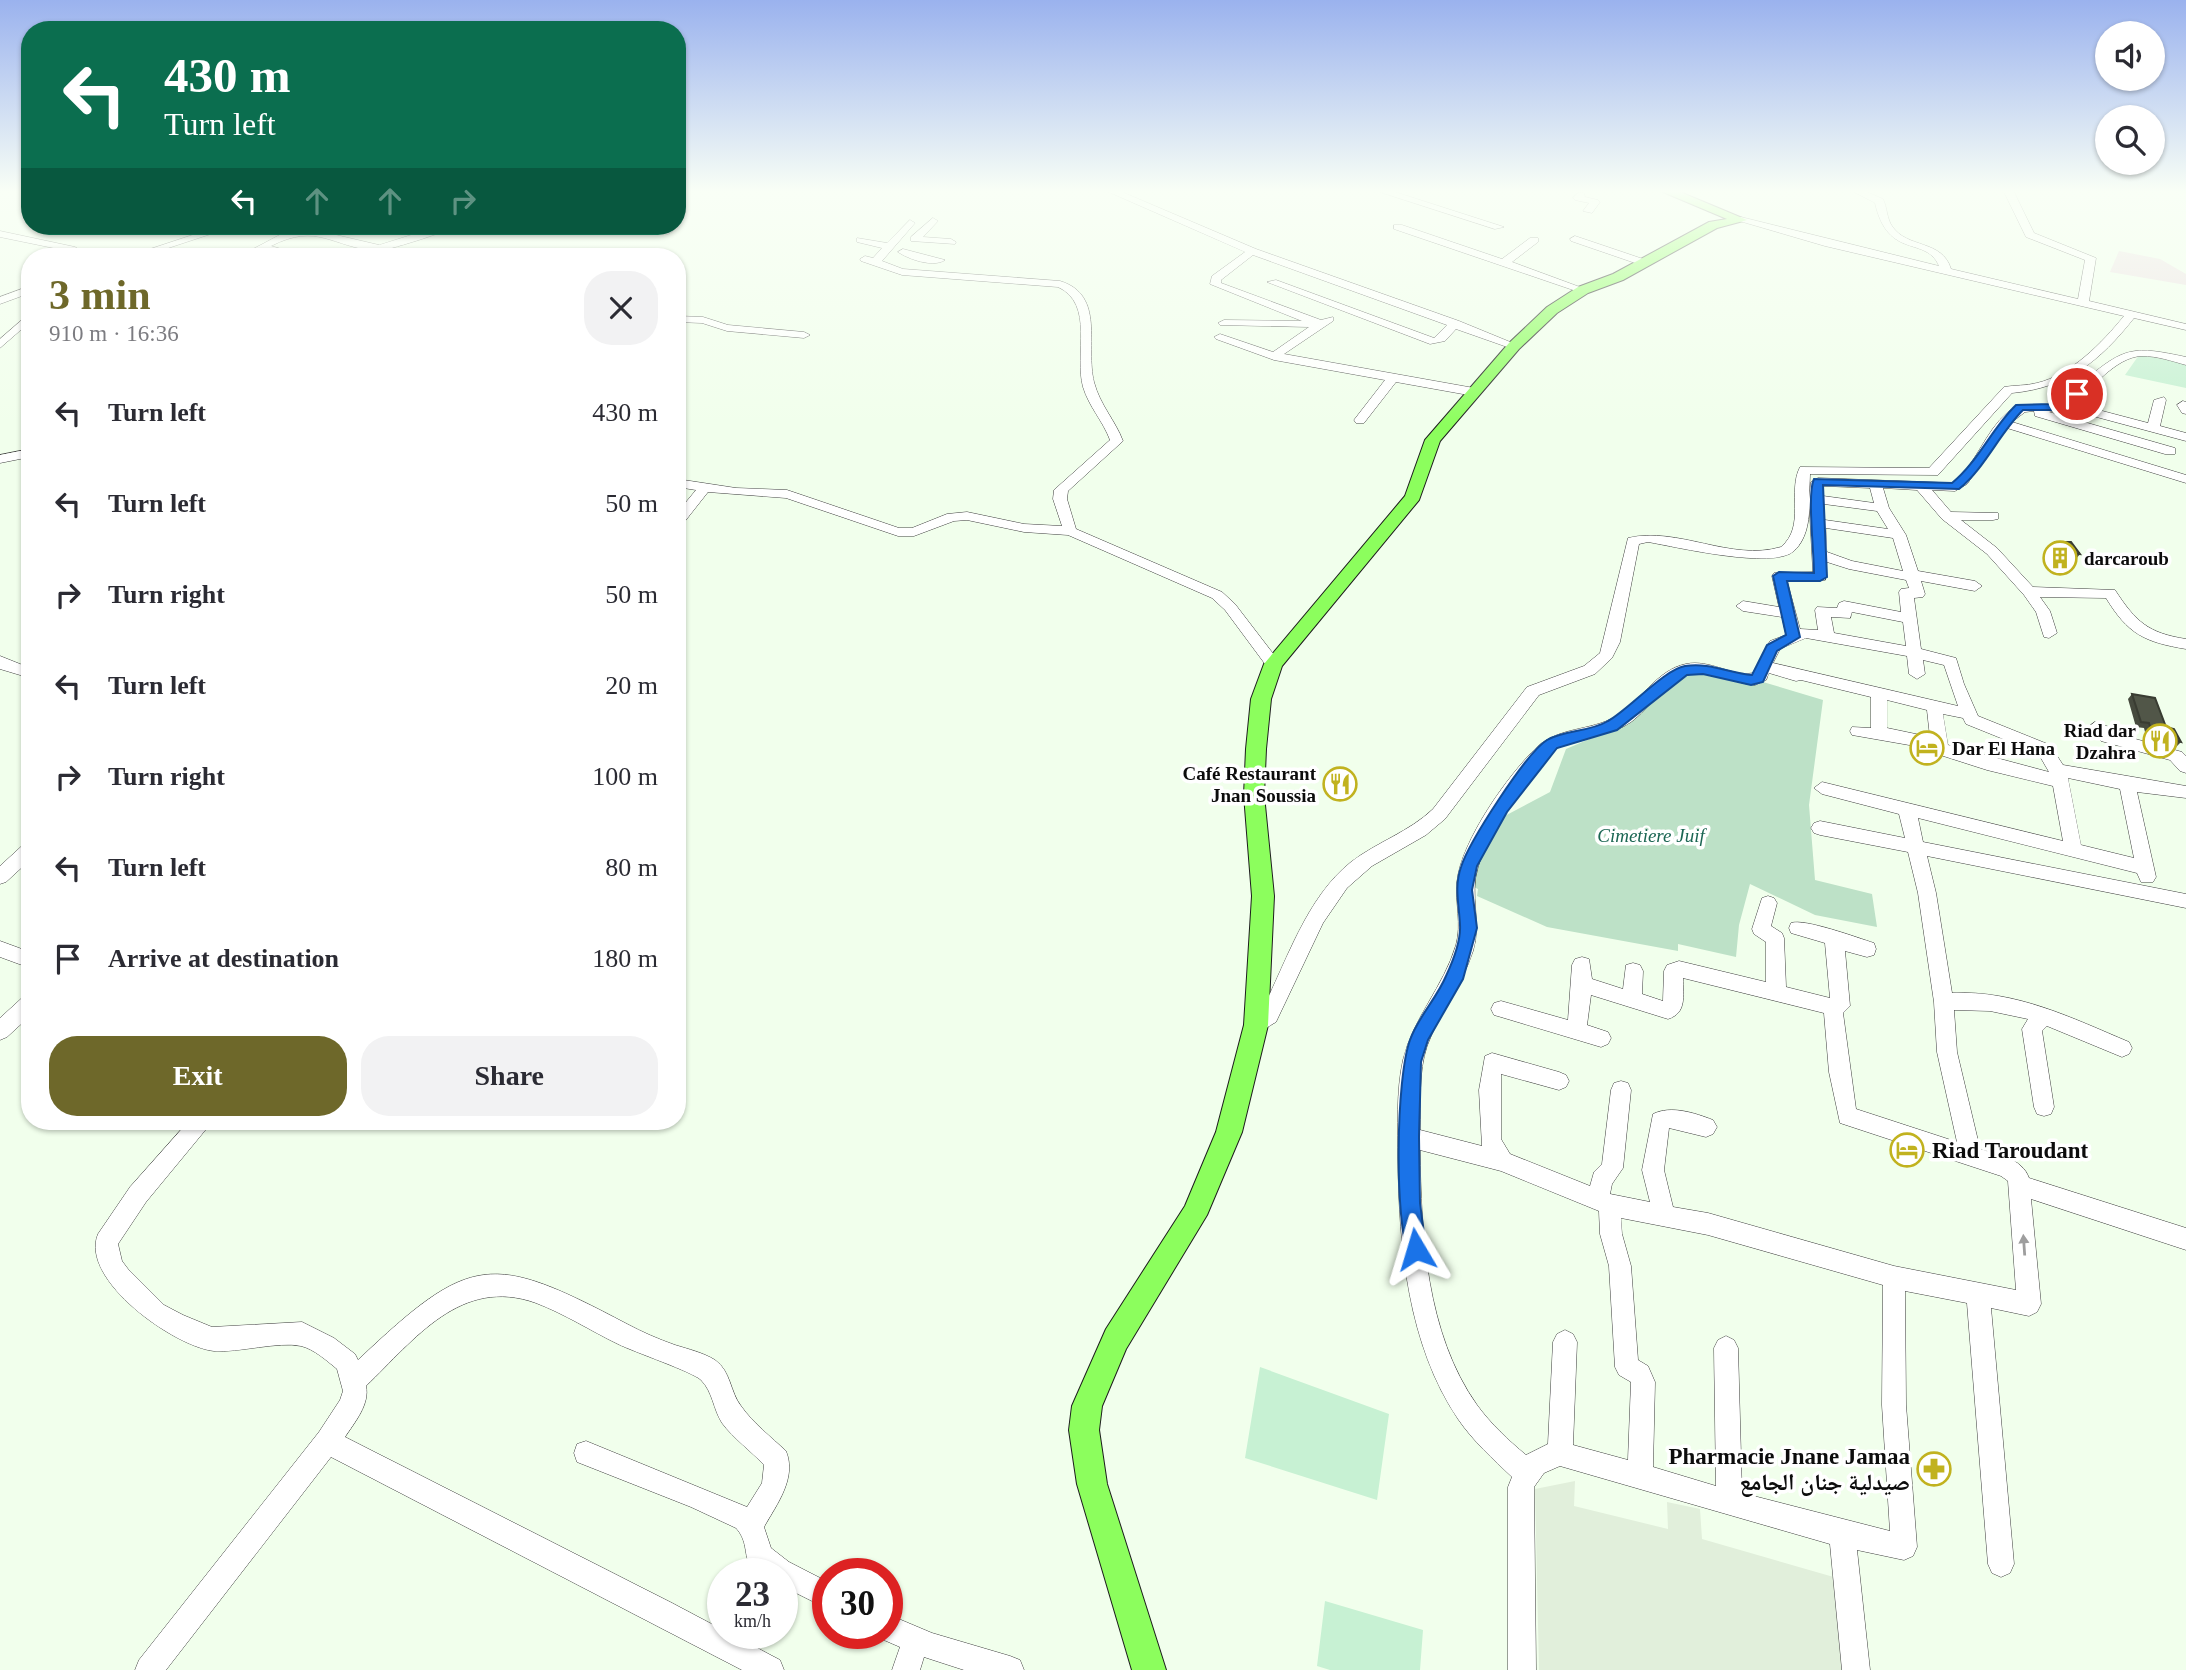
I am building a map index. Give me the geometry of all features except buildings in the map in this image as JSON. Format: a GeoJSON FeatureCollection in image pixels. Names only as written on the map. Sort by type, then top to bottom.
{"type":"FeatureCollection","features":[{"type":"Feature","properties":{"kind":"main road"},"geometry":{"type":"LineString","coordinates":[[1142,1668],[1092,1484],[1084,1430],[1087,1406],[1116,1339],[1199,1203],[1229,1132],[1256,1025],[1263,896],[1254,795],[1256,749],[1261,699],[1273,664],[1413,497],[1433,440],[1514,346],[1552,310],[1583,290],[1629,270]]}},
{"type":"Feature","properties":{"kind":"street"},"geometry":{"type":"LineString","coordinates":[[898,270],[922,275],[1059,284],[1071,287],[1079,297],[1088,336],[1086,378],[1099,411],[1117,442],[1061,490],[1060,499],[1070,531]]}},
{"type":"Feature","properties":{"kind":"street"},"geometry":{"type":"LineString","coordinates":[[1229,270],[1214,282],[1322,324]]}},
{"type":"Feature","properties":{"kind":"street"},"geometry":{"type":"LineString","coordinates":[[1250,298],[1287,270]]}},
{"type":"Feature","properties":{"kind":"street"},"geometry":{"type":"LineString","coordinates":[[1307,270],[1514,346]]}},
{"type":"Feature","properties":{"kind":"street"},"geometry":{"type":"LineString","coordinates":[[1524,270],[1583,290]]}},
{"type":"Feature","properties":{"kind":"street"},"geometry":{"type":"LineString","coordinates":[[1937,270],[2186,327]]}},
{"type":"Feature","properties":{"kind":"street"},"geometry":{"type":"LineString","coordinates":[[2083,304],[2089,270]]}},
{"type":"Feature","properties":{"kind":"street"},"geometry":{"type":"LineString","coordinates":[[1272,282],[1434,342],[1441,339],[1455,323]]}},
{"type":"Feature","properties":{"kind":"street"},"geometry":{"type":"LineString","coordinates":[[1274,356],[1369,292]]}},
{"type":"Feature","properties":{"kind":"street"},"geometry":{"type":"LineString","coordinates":[[0,301],[21,293]]}},
{"type":"Feature","properties":{"kind":"street"},"geometry":{"type":"LineString","coordinates":[[1256,1025],[1269,1016],[1322,910],[1346,877],[1356,868],[1424,829],[1456,794],[1534,691],[1547,684],[1584,674],[1606,658],[1612,642],[1633,541],[1648,538],[1762,554],[1785,551],[1794,541],[1802,518],[1805,502],[1800,478],[1805,470],[1933,472],[2008,390],[2040,386],[2062,377],[2118,333],[2132,314]]}},
{"type":"Feature","properties":{"kind":"street"},"geometry":{"type":"LineString","coordinates":[[686,319],[703,320],[727,328],[804,335]]}},
{"type":"Feature","properties":{"kind":"street"},"geometry":{"type":"LineString","coordinates":[[1223,323],[1322,324]]}},
{"type":"Feature","properties":{"kind":"street"},"geometry":{"type":"LineString","coordinates":[[0,345],[21,325]]}},
{"type":"Feature","properties":{"kind":"street"},"geometry":{"type":"LineString","coordinates":[[1220,337],[1274,356],[1474,392]]}},
{"type":"Feature","properties":{"kind":"street"},"geometry":{"type":"LineString","coordinates":[[1794,637],[1779,576],[1820,577],[1821,555],[1816,499],[1817,484],[1821,481],[1950,487],[1963,482],[2004,423],[2020,407],[2030,406],[2044,410],[2063,404],[2132,354],[2186,360]]}},
{"type":"Feature","properties":{"kind":"street"},"geometry":{"type":"LineString","coordinates":[[1360,420],[1393,377]]}},
{"type":"Feature","properties":{"kind":"street"},"geometry":{"type":"LineString","coordinates":[[2152,429],[2160,400]]}},
{"type":"Feature","properties":{"kind":"street"},"geometry":{"type":"LineString","coordinates":[[2063,404],[2110,410],[2152,429],[2186,437]]}},
{"type":"Feature","properties":{"kind":"street"},"geometry":{"type":"LineString","coordinates":[[2020,407],[2171,451]]}},
{"type":"Feature","properties":{"kind":"street"},"geometry":{"type":"LineString","coordinates":[[2004,423],[2186,479]]}},
{"type":"Feature","properties":{"kind":"street"},"geometry":{"type":"LineString","coordinates":[[0,459],[21,455]]}},
{"type":"Feature","properties":{"kind":"street"},"geometry":{"type":"LineString","coordinates":[[1875,483],[1882,508],[1899,535],[1918,594],[1906,592],[1917,674]]}},
{"type":"Feature","properties":{"kind":"street"},"geometry":{"type":"LineString","coordinates":[[686,484],[736,492],[787,494],[898,532],[914,532],[963,516],[1024,528],[1070,531],[1217,595],[1230,607],[1273,664]]}},
{"type":"Feature","properties":{"kind":"street"},"geometry":{"type":"LineString","coordinates":[[1921,486],[1947,516],[1992,551],[2029,592],[2043,611],[2049,633]]}},
{"type":"Feature","properties":{"kind":"street"},"geometry":{"type":"LineString","coordinates":[[686,511],[705,487]]}},
{"type":"Feature","properties":{"kind":"street"},"geometry":{"type":"LineString","coordinates":[[1816,499],[1882,508]]}},
{"type":"Feature","properties":{"kind":"street"},"geometry":{"type":"LineString","coordinates":[[1947,516],[1993,516]]}},
{"type":"Feature","properties":{"kind":"street"},"geometry":{"type":"LineString","coordinates":[[1819,523],[1899,535]]}},
{"type":"Feature","properties":{"kind":"street"},"geometry":{"type":"LineString","coordinates":[[1821,555],[1849,565],[1975,586]]}},
{"type":"Feature","properties":{"kind":"street"},"geometry":{"type":"LineString","coordinates":[[2029,592],[2110,593],[2127,622],[2134,627],[2152,636],[2186,644]]}},
{"type":"Feature","properties":{"kind":"street"},"geometry":{"type":"LineString","coordinates":[[1743,606],[1788,613]]}},
{"type":"Feature","properties":{"kind":"street"},"geometry":{"type":"LineString","coordinates":[[1828,636],[1822,610],[1845,615],[1844,606],[1910,619]]}},
{"type":"Feature","properties":{"kind":"street"},"geometry":{"type":"LineString","coordinates":[[1526,1472],[1494,1445],[1462,1403],[1443,1365],[1422,1296],[1410,1203],[1409,1137],[1412,1062],[1419,1038],[1454,979],[1469,928],[1464,890],[1469,866],[1501,808],[1551,744],[1612,726],[1684,670],[1703,669],[1755,680],[1760,676],[1775,645],[1805,633],[1913,652],[1951,662],[1956,684],[1972,720],[2044,749],[2050,755],[2058,775],[2073,848]]}},
{"type":"Feature","properties":{"kind":"street"},"geometry":{"type":"LineString","coordinates":[[0,661],[21,670]]}},
{"type":"Feature","properties":{"kind":"street"},"geometry":{"type":"LineString","coordinates":[[1763,665],[1796,676],[1798,674],[1969,714]]}},
{"type":"Feature","properties":{"kind":"street"},"geometry":{"type":"LineString","coordinates":[[1879,693],[1880,732]]}},
{"type":"Feature","properties":{"kind":"street"},"geometry":{"type":"LineString","coordinates":[[1934,706],[1940,749],[1987,764],[2186,792]]}},
{"type":"Feature","properties":{"kind":"street"},"geometry":{"type":"LineString","coordinates":[[2095,728],[2106,732],[2107,737],[2176,756],[2186,767]]}},
{"type":"Feature","properties":{"kind":"street"},"geometry":{"type":"LineString","coordinates":[[1858,731],[1879,735],[1880,732],[1939,745]]}},
{"type":"Feature","properties":{"kind":"street"},"geometry":{"type":"LineString","coordinates":[[2127,784],[2151,892]]}},
{"type":"Feature","properties":{"kind":"street"},"geometry":{"type":"LineString","coordinates":[[1822,789],[2073,848],[2145,868]]}},
{"type":"Feature","properties":{"kind":"street"},"geometry":{"type":"LineString","coordinates":[[1907,810],[1927,893],[1944,1002],[1947,1052],[1971,1156]]}},
{"type":"Feature","properties":{"kind":"street"},"geometry":{"type":"LineString","coordinates":[[1820,828],[2186,901]]}},
{"type":"Feature","properties":{"kind":"street"},"geometry":{"type":"LineString","coordinates":[[0,877],[21,857]]}},
{"type":"Feature","properties":{"kind":"street"},"geometry":{"type":"LineString","coordinates":[[1768,903],[1761,929],[1775,938],[1776,993]]}},
{"type":"Feature","properties":{"kind":"street"},"geometry":{"type":"LineString","coordinates":[[1577,1030],[1582,975],[1632,1000],[1671,1010],[1675,969],[1833,1007],[1840,1006],[1834,938],[1798,928]]}},
{"type":"Feature","properties":{"kind":"street"},"geometry":{"type":"LineString","coordinates":[[1834,941],[1867,949]]}},
{"type":"Feature","properties":{"kind":"street"},"geometry":{"type":"LineString","coordinates":[[0,949],[21,957]]}},
{"type":"Feature","properties":{"kind":"street"},"geometry":{"type":"LineString","coordinates":[[1632,1000],[1633,971]]}},
{"type":"Feature","properties":{"kind":"street"},"geometry":{"type":"LineString","coordinates":[[1944,1002],[1971,999],[2044,1015],[2122,1048]]}},
{"type":"Feature","properties":{"kind":"street"},"geometry":{"type":"LineString","coordinates":[[1409,1137],[1502,1161],[1604,1203],[1708,1224],[1894,1277],[2029,1304],[2018,1176],[2008,1168],[1847,1116],[1839,1072],[1833,1007]]}},
{"type":"Feature","properties":{"kind":"street"},"geometry":{"type":"LineString","coordinates":[[1502,1009],[1601,1038]]}},
{"type":"Feature","properties":{"kind":"street"},"geometry":{"type":"LineString","coordinates":[[2044,1015],[2032,1029],[2044,1107]]}},
{"type":"Feature","properties":{"kind":"street"},"geometry":{"type":"LineString","coordinates":[[1502,1161],[1490,1141],[1489,1090],[1492,1062],[1559,1080]]}},
{"type":"Feature","properties":{"kind":"street"},"geometry":{"type":"LineString","coordinates":[[1621,1090],[1612,1168],[1602,1179],[1604,1203],[1620,1266],[1627,1367],[1640,1374],[1643,1382],[1640,1474]]}},
{"type":"Feature","properties":{"kind":"street"},"geometry":{"type":"LineString","coordinates":[[1665,1217],[1653,1170],[1660,1121],[1666,1118],[1706,1127]]}},
{"type":"Feature","properties":{"kind":"street"},"geometry":{"type":"LineString","coordinates":[[149,1670],[328,1441],[351,1406],[355,1391],[347,1362],[326,1346],[302,1334],[212,1339],[190,1332],[156,1313],[111,1266],[106,1242],[113,1230],[138,1194],[195,1130]]}},
{"type":"Feature","properties":{"kind":"street"},"geometry":{"type":"LineString","coordinates":[[2020,1185],[2186,1239]]}},
{"type":"Feature","properties":{"kind":"street"},"geometry":{"type":"LineString","coordinates":[[1522,1670],[1521,1487],[1526,1472],[1534,1463],[1548,1455],[1560,1454],[1640,1474],[1842,1536],[1904,1547],[1894,1405],[1894,1277]]}},
{"type":"Feature","properties":{"kind":"street"},"geometry":{"type":"LineString","coordinates":[[354,1380],[454,1296],[489,1283],[535,1290],[640,1344],[707,1369],[715,1377],[731,1413],[777,1460],[774,1486],[751,1525]]}},
{"type":"Feature","properties":{"kind":"street"},"geometry":{"type":"LineString","coordinates":[[1978,1292],[2001,1564]]}},
{"type":"Feature","properties":{"kind":"street"},"geometry":{"type":"LineString","coordinates":[[1560,1454],[1565,1342]]}},
{"type":"Feature","properties":{"kind":"street"},"geometry":{"type":"LineString","coordinates":[[1726,1348],[1729,1501]]}},
{"type":"Feature","properties":{"kind":"street"},"geometry":{"type":"LineString","coordinates":[[328,1441],[384,1472],[663,1612],[770,1670]]}},
{"type":"Feature","properties":{"kind":"street"},"geometry":{"type":"LineString","coordinates":[[586,1453],[698,1497],[745,1519],[751,1525],[757,1552],[761,1557],[780,1571],[812,1588]]}},
{"type":"Feature","properties":{"kind":"street"},"geometry":{"type":"LineString","coordinates":[[1842,1536],[1856,1670]]}},
{"type":"Feature","properties":{"kind":"street"},"geometry":{"type":"LineString","coordinates":[[903,1634],[955,1655],[1010,1670]]}},
{"type":"Feature","properties":{"kind":"street"},"geometry":{"type":"LineString","coordinates":[[906,1670],[916,1640]]}},
{"type":"Feature","properties":{"kind":"shaded area"},"geometry":{"type":"Polygon","coordinates":[[[2179,270],[2186,274],[2186,285],[2110,272],[2179,270]]]}},
{"type":"Feature","properties":{"kind":"shaded area"},"geometry":{"type":"Polygon","coordinates":[[[1575,1481],[1574,1506],[1668,1529],[1667,1502],[1700,1509],[1702,1539],[1844,1580],[1850,1670],[1539,1670],[1535,1489],[1575,1481]]]}},
{"type":"Feature","properties":{"kind":"green space"},"geometry":{"type":"Polygon","coordinates":[[[2139,355],[2186,363],[2186,388],[2125,375],[2139,355]]]}},
{"type":"Feature","properties":{"kind":"green space","name":"Cimetiere Juif"},"geometry":{"type":"Polygon","coordinates":[[[1695,670],[1757,685],[1763,682],[1823,700],[1809,805],[1815,880],[1872,894],[1877,927],[1815,915],[1750,884],[1739,925],[1736,957],[1678,944],[1678,951],[1547,927],[1477,896],[1478,889],[1469,885],[1499,819],[1550,792],[1566,749],[1613,729],[1695,670]]]}},
{"type":"Feature","properties":{"kind":"green space"},"geometry":{"type":"Polygon","coordinates":[[[1260,1367],[1389,1414],[1377,1500],[1245,1458],[1260,1367]]]}},
{"type":"Feature","properties":{"kind":"green space"},"geometry":{"type":"Polygon","coordinates":[[[1325,1601],[1423,1630],[1420,1670],[1330,1670],[1317,1666],[1325,1601]]]}},
{"type":"Feature","properties":{"kind":"place","name":"darcaroub"},"geometry":{"type":"Point","coordinates":[2060,558]}},
{"type":"Feature","properties":{"kind":"place","name":"Riad dar Dzahra"},"geometry":{"type":"Point","coordinates":[2160,741]}},
{"type":"Feature","properties":{"kind":"place","name":"Dar El Hana"},"geometry":{"type":"Point","coordinates":[1927,748]}},
{"type":"Feature","properties":{"kind":"place","name":"Café Restaurant Jnan Soussia"},"geometry":{"type":"Point","coordinates":[1340,784]}},
{"type":"Feature","properties":{"kind":"place","name":"Riad Taroudant"},"geometry":{"type":"Point","coordinates":[1907,1150]}},
{"type":"Feature","properties":{"kind":"place","name":"Pharmacie Jnane Jamaa صيدلية جنان الجامع"},"geometry":{"type":"Point","coordinates":[1934,1469]}},
{"type":"Feature","properties":{"kind":"route"},"geometry":{"type":"LineString","coordinates":[[1416,1249],[1410,1203],[1412,1062],[1419,1038],[1454,979],[1464,950],[1469,928],[1464,890],[1469,866],[1501,808],[1532,765],[1551,744],[1612,726],[1684,670],[1703,669],[1751,680],[1758,678],[1772,648],[1794,637],[1779,576],[1820,577],[1821,537],[1816,491],[1818,482],[1834,480],[1955,486],[1963,482],[2004,423],[2020,407],[2030,406],[2044,410],[2054,408],[2077,394]]}}]}
